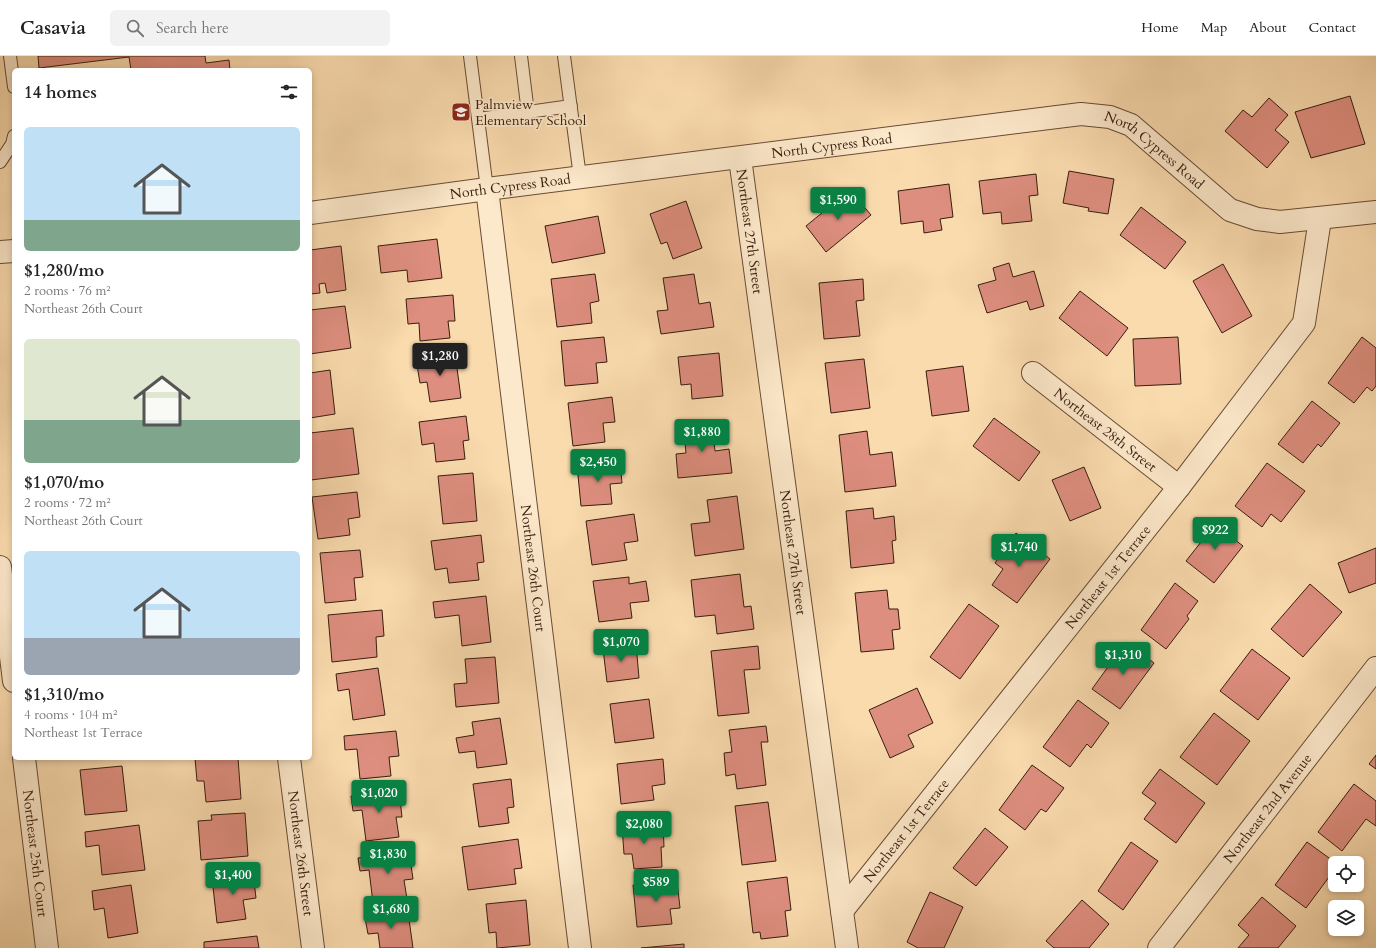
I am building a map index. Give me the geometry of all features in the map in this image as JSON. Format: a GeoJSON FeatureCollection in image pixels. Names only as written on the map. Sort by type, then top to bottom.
{"type":"FeatureCollection","features":[{"type":"Feature","properties":{"kind":"street","name":"North Cypress Road"},"geometry":{"type":"LineString","coordinates":[[312,213],[580,177],[1081,114],[1110,117],[1131,126],[1230,210],[1257,219],[1280,222],[1376,212]]}},
{"type":"Feature","properties":{"kind":"street","name":"Northeast 27th Street"},"geometry":{"type":"LineString","coordinates":[[740,158],[847,948]]}},
{"type":"Feature","properties":{"kind":"street","name":"Northeast 26th Court"},"geometry":{"type":"LineString","coordinates":[[487,189],[580,948]]}},
{"type":"Feature","properties":{"kind":"street","name":"Northeast 1st Terrace"},"geometry":{"type":"LineString","coordinates":[[842,911],[1179,487],[1304,323],[1320,219]]}},
{"type":"Feature","properties":{"kind":"street"},"geometry":{"type":"LineString","coordinates":[[0,252],[12,251]]}},
{"type":"Feature","properties":{"kind":"street","name":"Northeast 28th Street"},"geometry":{"type":"LineString","coordinates":[[1033,373],[1179,487]]}},
{"type":"Feature","properties":{"kind":"street"},"geometry":{"type":"LineString","coordinates":[[0,567],[12,665]]}},
{"type":"Feature","properties":{"kind":"street","name":"Northeast 2nd Avenue"},"geometry":{"type":"LineString","coordinates":[[1159,948],[1376,668]]}},
{"type":"Feature","properties":{"kind":"street","name":"Northeast 25th Court"},"geometry":{"type":"LineString","coordinates":[[24,760],[47,948]]}},
{"type":"Feature","properties":{"kind":"street","name":"Northeast 26th Street"},"geometry":{"type":"LineString","coordinates":[[289,760],[313,948]]}},
{"type":"Feature","properties":{"kind":"lane"},"geometry":{"type":"LineString","coordinates":[[10,56],[12,72]]}},
{"type":"Feature","properties":{"kind":"lane"},"geometry":{"type":"LineString","coordinates":[[470,56],[487,189]]}},
{"type":"Feature","properties":{"kind":"lane"},"geometry":{"type":"LineString","coordinates":[[521,56],[528,113]]}},
{"type":"Feature","properties":{"kind":"lane"},"geometry":{"type":"LineString","coordinates":[[564,56],[580,177]]}},
{"type":"Feature","properties":{"kind":"lane"},"geometry":{"type":"LineString","coordinates":[[478,120],[571,106]]}},
{"type":"Feature","properties":{"kind":"lane"},"geometry":{"type":"LineString","coordinates":[[0,162],[12,144]]}},
{"type":"Feature","properties":{"kind":"building"},"geometry":{"type":"Polygon","coordinates":[[[38,56],[205,56],[206,63],[229,60],[230,68],[131,68],[129,57],[39,68],[38,56]]]}},
{"type":"Feature","properties":{"kind":"building"},"geometry":{"type":"Polygon","coordinates":[[[1350,96],[1365,144],[1311,158],[1295,112],[1350,96]]]}},
{"type":"Feature","properties":{"kind":"building"},"geometry":{"type":"Polygon","coordinates":[[[1269,98],[1288,115],[1275,130],[1289,142],[1267,168],[1225,131],[1243,110],[1252,117],[1269,98]]]}},
{"type":"Feature","properties":{"kind":"building"},"geometry":{"type":"Polygon","coordinates":[[[1069,171],[1114,179],[1108,214],[1088,211],[1089,208],[1063,203],[1069,171]]]}},
{"type":"Feature","properties":{"kind":"building"},"geometry":{"type":"Polygon","coordinates":[[[1036,174],[1038,195],[1029,196],[1032,221],[1002,224],[1001,212],[983,214],[979,181],[1036,174]]]}},
{"type":"Feature","properties":{"kind":"building"},"geometry":{"type":"Polygon","coordinates":[[[949,184],[953,217],[940,219],[942,230],[924,233],[923,221],[901,224],[898,191],[949,184]]]}},
{"type":"Feature","properties":{"kind":"building"},"geometry":{"type":"Polygon","coordinates":[[[850,190],[871,215],[826,252],[806,226],[850,190]]]}},
{"type":"Feature","properties":{"kind":"building"},"geometry":{"type":"Polygon","coordinates":[[[686,201],[702,248],[673,259],[667,242],[661,244],[650,214],[686,201]]]}},
{"type":"Feature","properties":{"kind":"building"},"geometry":{"type":"Polygon","coordinates":[[[1141,207],[1186,242],[1165,269],[1120,235],[1141,207]]]}},
{"type":"Feature","properties":{"kind":"building"},"geometry":{"type":"Polygon","coordinates":[[[598,216],[605,253],[552,263],[545,226],[598,216]]]}},
{"type":"Feature","properties":{"kind":"building"},"geometry":{"type":"Polygon","coordinates":[[[437,239],[442,278],[408,282],[407,270],[381,273],[378,246],[437,239]]]}},
{"type":"Feature","properties":{"kind":"building"},"geometry":{"type":"Polygon","coordinates":[[[341,246],[346,290],[327,293],[325,283],[319,284],[320,293],[312,294],[312,250],[341,246]]]}},
{"type":"Feature","properties":{"kind":"building"},"geometry":{"type":"Polygon","coordinates":[[[1009,263],[1013,277],[1034,271],[1044,306],[1030,310],[1027,301],[987,313],[978,285],[996,280],[993,268],[1009,263]]]}},
{"type":"Feature","properties":{"kind":"building"},"geometry":{"type":"Polygon","coordinates":[[[1223,264],[1252,316],[1222,333],[1193,281],[1223,264]]]}},
{"type":"Feature","properties":{"kind":"building"},"geometry":{"type":"Polygon","coordinates":[[[595,274],[599,301],[590,303],[592,323],[557,327],[551,279],[595,274]]]}},
{"type":"Feature","properties":{"kind":"building"},"geometry":{"type":"Polygon","coordinates":[[[694,274],[699,304],[710,302],[714,327],[661,334],[657,311],[668,310],[663,278],[694,274]]]}},
{"type":"Feature","properties":{"kind":"building"},"geometry":{"type":"Polygon","coordinates":[[[863,279],[864,300],[856,301],[860,336],[824,339],[819,283],[863,279]]]}},
{"type":"Feature","properties":{"kind":"building"},"geometry":{"type":"Polygon","coordinates":[[[1080,291],[1128,328],[1107,356],[1059,318],[1080,291]]]}},
{"type":"Feature","properties":{"kind":"building"},"geometry":{"type":"Polygon","coordinates":[[[453,295],[455,321],[448,321],[450,338],[420,341],[419,323],[408,324],[406,299],[453,295]]]}},
{"type":"Feature","properties":{"kind":"building"},"geometry":{"type":"Polygon","coordinates":[[[345,306],[351,348],[312,354],[312,310],[345,306]]]}},
{"type":"Feature","properties":{"kind":"building"},"geometry":{"type":"Polygon","coordinates":[[[604,337],[607,362],[596,363],[598,383],[565,386],[561,341],[604,337]]]}},
{"type":"Feature","properties":{"kind":"building"},"geometry":{"type":"Polygon","coordinates":[[[1178,337],[1181,384],[1135,386],[1133,339],[1178,337]]]}},
{"type":"Feature","properties":{"kind":"building"},"geometry":{"type":"Polygon","coordinates":[[[1362,337],[1376,348],[1376,386],[1372,391],[1367,387],[1354,403],[1328,383],[1362,337]]]}},
{"type":"Feature","properties":{"kind":"building"},"geometry":{"type":"Polygon","coordinates":[[[455,353],[461,398],[430,402],[427,382],[420,383],[416,359],[455,353]]]}},
{"type":"Feature","properties":{"kind":"building"},"geometry":{"type":"Polygon","coordinates":[[[719,353],[723,396],[692,399],[691,384],[681,385],[678,357],[719,353]]]}},
{"type":"Feature","properties":{"kind":"building"},"geometry":{"type":"Polygon","coordinates":[[[864,359],[870,408],[831,413],[825,363],[864,359]]]}},
{"type":"Feature","properties":{"kind":"building"},"geometry":{"type":"Polygon","coordinates":[[[963,366],[969,411],[932,416],[926,371],[963,366]]]}},
{"type":"Feature","properties":{"kind":"building"},"geometry":{"type":"Polygon","coordinates":[[[330,370],[335,414],[312,418],[312,373],[330,370]]]}},
{"type":"Feature","properties":{"kind":"building"},"geometry":{"type":"Polygon","coordinates":[[[612,397],[615,422],[603,423],[605,442],[573,446],[568,403],[612,397]]]}},
{"type":"Feature","properties":{"kind":"building"},"geometry":{"type":"Polygon","coordinates":[[[1312,401],[1340,423],[1321,447],[1318,444],[1303,463],[1278,444],[1312,401]]]}},
{"type":"Feature","properties":{"kind":"building"},"geometry":{"type":"Polygon","coordinates":[[[466,416],[469,440],[463,441],[465,459],[436,462],[434,443],[422,445],[419,422],[466,416]]]}},
{"type":"Feature","properties":{"kind":"building"},"geometry":{"type":"Polygon","coordinates":[[[994,418],[1040,452],[1019,481],[973,446],[994,418]]]}},
{"type":"Feature","properties":{"kind":"building"},"geometry":{"type":"Polygon","coordinates":[[[712,420],[715,451],[729,449],[732,473],[678,478],[676,454],[686,453],[683,423],[712,420]]]}},
{"type":"Feature","properties":{"kind":"building"},"geometry":{"type":"Polygon","coordinates":[[[353,428],[359,474],[312,480],[312,433],[353,428]]]}},
{"type":"Feature","properties":{"kind":"building"},"geometry":{"type":"Polygon","coordinates":[[[867,431],[870,455],[892,452],[896,486],[845,492],[839,435],[867,431]]]}},
{"type":"Feature","properties":{"kind":"building"},"geometry":{"type":"Polygon","coordinates":[[[620,462],[622,483],[610,484],[612,504],[581,506],[577,465],[620,462]]]}},
{"type":"Feature","properties":{"kind":"building"},"geometry":{"type":"Polygon","coordinates":[[[1267,463],[1305,491],[1281,522],[1271,514],[1262,527],[1235,506],[1267,463]]]}},
{"type":"Feature","properties":{"kind":"building"},"geometry":{"type":"Polygon","coordinates":[[[1084,467],[1101,508],[1070,521],[1052,480],[1084,467]]]}},
{"type":"Feature","properties":{"kind":"building"},"geometry":{"type":"Polygon","coordinates":[[[473,473],[477,521],[443,524],[438,476],[473,473]]]}},
{"type":"Feature","properties":{"kind":"building"},"geometry":{"type":"Polygon","coordinates":[[[357,492],[360,517],[348,519],[350,535],[318,539],[312,497],[357,492]]]}},
{"type":"Feature","properties":{"kind":"building"},"geometry":{"type":"Polygon","coordinates":[[[737,496],[744,549],[695,556],[691,524],[710,522],[707,500],[737,496]]]}},
{"type":"Feature","properties":{"kind":"building"},"geometry":{"type":"Polygon","coordinates":[[[873,508],[874,519],[894,516],[896,540],[892,541],[894,563],[851,568],[846,511],[873,508]]]}},
{"type":"Feature","properties":{"kind":"building"},"geometry":{"type":"Polygon","coordinates":[[[634,514],[638,541],[624,543],[627,560],[592,565],[586,521],[634,514]]]}},
{"type":"Feature","properties":{"kind":"building"},"geometry":{"type":"Polygon","coordinates":[[[1220,518],[1236,530],[1230,536],[1243,546],[1214,583],[1186,561],[1220,518]]]}},
{"type":"Feature","properties":{"kind":"building"},"geometry":{"type":"Polygon","coordinates":[[[1016,533],[1050,559],[1017,603],[992,585],[1003,569],[995,563],[1016,533]]]}},
{"type":"Feature","properties":{"kind":"building"},"geometry":{"type":"Polygon","coordinates":[[[481,535],[484,562],[477,563],[479,580],[449,583],[447,568],[435,570],[431,541],[481,535]]]}},
{"type":"Feature","properties":{"kind":"building"},"geometry":{"type":"Polygon","coordinates":[[[1376,548],[1376,583],[1349,593],[1338,563],[1376,548]]]}},
{"type":"Feature","properties":{"kind":"building"},"geometry":{"type":"Polygon","coordinates":[[[360,550],[363,577],[354,578],[356,600],[325,603],[320,553],[360,550]]]}},
{"type":"Feature","properties":{"kind":"building"},"geometry":{"type":"Polygon","coordinates":[[[740,574],[744,607],[751,606],[754,629],[717,634],[715,615],[695,617],[691,580],[740,574]]]}},
{"type":"Feature","properties":{"kind":"building"},"geometry":{"type":"Polygon","coordinates":[[[629,577],[629,584],[646,581],[649,601],[630,603],[632,618],[599,622],[593,581],[629,577]]]}},
{"type":"Feature","properties":{"kind":"building"},"geometry":{"type":"Polygon","coordinates":[[[1175,583],[1198,601],[1187,616],[1189,619],[1166,649],[1141,630],[1175,583]]]}},
{"type":"Feature","properties":{"kind":"building"},"geometry":{"type":"Polygon","coordinates":[[[1310,584],[1342,612],[1303,657],[1271,629],[1310,584]]]}},
{"type":"Feature","properties":{"kind":"building"},"geometry":{"type":"Polygon","coordinates":[[[887,590],[889,609],[898,609],[900,629],[892,630],[894,649],[861,652],[855,593],[887,590]]]}},
{"type":"Feature","properties":{"kind":"building"},"geometry":{"type":"Polygon","coordinates":[[[486,596],[491,642],[462,646],[459,615],[435,618],[433,602],[486,596]]]}},
{"type":"Feature","properties":{"kind":"building"},"geometry":{"type":"Polygon","coordinates":[[[969,604],[999,626],[960,679],[930,657],[969,604]]]}},
{"type":"Feature","properties":{"kind":"building"},"geometry":{"type":"Polygon","coordinates":[[[382,610],[384,636],[376,637],[377,657],[332,662],[328,615],[382,610]]]}},
{"type":"Feature","properties":{"kind":"building"},"geometry":{"type":"Polygon","coordinates":[[[1126,642],[1154,663],[1120,709],[1092,689],[1126,642]]]}},
{"type":"Feature","properties":{"kind":"building"},"geometry":{"type":"Polygon","coordinates":[[[636,644],[639,678],[607,682],[603,649],[636,644]]]}},
{"type":"Feature","properties":{"kind":"building"},"geometry":{"type":"Polygon","coordinates":[[[758,646],[760,669],[744,670],[749,713],[718,716],[711,651],[758,646]]]}},
{"type":"Feature","properties":{"kind":"building"},"geometry":{"type":"Polygon","coordinates":[[[1252,649],[1290,678],[1258,720],[1220,691],[1252,649]]]}},
{"type":"Feature","properties":{"kind":"building"},"geometry":{"type":"Polygon","coordinates":[[[495,657],[499,703],[456,707],[454,684],[467,683],[465,659],[495,657]]]}},
{"type":"Feature","properties":{"kind":"building"},"geometry":{"type":"Polygon","coordinates":[[[378,668],[385,715],[353,720],[349,689],[338,691],[336,674],[378,668]]]}},
{"type":"Feature","properties":{"kind":"building"},"geometry":{"type":"Polygon","coordinates":[[[917,688],[933,723],[908,735],[914,747],[890,758],[869,710],[917,688]]]}},
{"type":"Feature","properties":{"kind":"building"},"geometry":{"type":"Polygon","coordinates":[[[649,699],[654,738],[615,743],[610,704],[649,699]]]}},
{"type":"Feature","properties":{"kind":"building"},"geometry":{"type":"Polygon","coordinates":[[[1078,700],[1109,723],[1091,748],[1087,744],[1070,767],[1043,747],[1078,700]]]}},
{"type":"Feature","properties":{"kind":"building"},"geometry":{"type":"Polygon","coordinates":[[[1214,713],[1250,741],[1217,785],[1180,757],[1214,713]]]}},
{"type":"Feature","properties":{"kind":"building"},"geometry":{"type":"Polygon","coordinates":[[[500,718],[507,764],[477,768],[475,751],[459,753],[456,738],[474,735],[472,722],[500,718]]]}},
{"type":"Feature","properties":{"kind":"building"},"geometry":{"type":"Polygon","coordinates":[[[766,726],[768,742],[761,742],[766,785],[737,789],[735,774],[726,776],[724,753],[732,752],[729,730],[766,726]]]}},
{"type":"Feature","properties":{"kind":"building"},"geometry":{"type":"Polygon","coordinates":[[[396,731],[399,756],[389,757],[391,776],[360,779],[357,749],[345,750],[344,736],[396,731]]]}},
{"type":"Feature","properties":{"kind":"building"},"geometry":{"type":"Polygon","coordinates":[[[1376,755],[1376,769],[1369,764],[1376,755]]]}},
{"type":"Feature","properties":{"kind":"building"},"geometry":{"type":"Polygon","coordinates":[[[663,759],[665,784],[652,786],[654,800],[621,804],[617,764],[663,759]]]}},
{"type":"Feature","properties":{"kind":"building"},"geometry":{"type":"Polygon","coordinates":[[[195,760],[238,760],[241,799],[206,802],[204,781],[197,781],[195,760]]]}},
{"type":"Feature","properties":{"kind":"building"},"geometry":{"type":"Polygon","coordinates":[[[1032,765],[1064,788],[1046,812],[1041,809],[1025,830],[999,810],[1032,765]]]}},
{"type":"Feature","properties":{"kind":"building"},"geometry":{"type":"Polygon","coordinates":[[[122,766],[127,811],[85,815],[80,770],[122,766]]]}},
{"type":"Feature","properties":{"kind":"building"},"geometry":{"type":"Polygon","coordinates":[[[1160,769],[1205,803],[1176,843],[1144,819],[1156,803],[1142,793],[1160,769]]]}},
{"type":"Feature","properties":{"kind":"building"},"geometry":{"type":"Polygon","coordinates":[[[511,779],[514,807],[507,808],[509,823],[479,827],[473,784],[511,779]]]}},
{"type":"Feature","properties":{"kind":"building"},"geometry":{"type":"Polygon","coordinates":[[[1354,784],[1376,801],[1376,826],[1366,819],[1342,851],[1318,832],[1354,784]]]}},
{"type":"Feature","properties":{"kind":"building"},"geometry":{"type":"Polygon","coordinates":[[[399,791],[402,817],[396,817],[399,837],[366,841],[362,810],[353,811],[351,796],[399,791]]]}},
{"type":"Feature","properties":{"kind":"building"},"geometry":{"type":"Polygon","coordinates":[[[768,802],[776,861],[742,865],[735,806],[768,802]]]}},
{"type":"Feature","properties":{"kind":"building"},"geometry":{"type":"Polygon","coordinates":[[[245,813],[248,856],[201,860],[198,821],[212,820],[211,815],[245,813]]]}},
{"type":"Feature","properties":{"kind":"building"},"geometry":{"type":"Polygon","coordinates":[[[663,823],[664,847],[661,847],[662,867],[634,869],[632,854],[624,854],[622,826],[663,823]]]}},
{"type":"Feature","properties":{"kind":"building"},"geometry":{"type":"Polygon","coordinates":[[[139,825],[145,870],[102,875],[99,845],[86,847],[85,832],[139,825]]]}},
{"type":"Feature","properties":{"kind":"building"},"geometry":{"type":"Polygon","coordinates":[[[985,828],[1008,847],[976,886],[953,868],[985,828]]]}},
{"type":"Feature","properties":{"kind":"building"},"geometry":{"type":"Polygon","coordinates":[[[518,839],[522,868],[514,869],[516,884],[468,890],[462,847],[518,839]]]}},
{"type":"Feature","properties":{"kind":"building"},"geometry":{"type":"Polygon","coordinates":[[[1131,842],[1158,861],[1123,910],[1098,891],[1131,842]]]}},
{"type":"Feature","properties":{"kind":"building"},"geometry":{"type":"Polygon","coordinates":[[[1307,842],[1328,857],[1328,878],[1306,908],[1275,885],[1307,842]]]}},
{"type":"Feature","properties":{"kind":"building"},"geometry":{"type":"Polygon","coordinates":[[[409,851],[413,879],[404,880],[407,899],[373,903],[369,870],[360,871],[358,858],[409,851]]]}},
{"type":"Feature","properties":{"kind":"building"},"geometry":{"type":"Polygon","coordinates":[[[253,873],[256,898],[243,900],[246,919],[217,923],[212,878],[253,873]]]}},
{"type":"Feature","properties":{"kind":"building"},"geometry":{"type":"Polygon","coordinates":[[[787,877],[791,910],[785,911],[788,936],[761,939],[760,932],[753,933],[747,882],[787,877]]]}},
{"type":"Feature","properties":{"kind":"building"},"geometry":{"type":"Polygon","coordinates":[[[677,881],[680,908],[670,909],[672,924],[637,927],[633,885],[677,881]]]}},
{"type":"Feature","properties":{"kind":"building"},"geometry":{"type":"Polygon","coordinates":[[[131,885],[138,933],[108,938],[104,908],[94,910],[92,891],[131,885]]]}},
{"type":"Feature","properties":{"kind":"building"},"geometry":{"type":"Polygon","coordinates":[[[930,892],[963,907],[944,948],[918,948],[907,942],[930,892]]]}},
{"type":"Feature","properties":{"kind":"building"},"geometry":{"type":"Polygon","coordinates":[[[1262,897],[1296,926],[1278,948],[1238,948],[1249,935],[1238,925],[1262,897]]]}},
{"type":"Feature","properties":{"kind":"building"},"geometry":{"type":"Polygon","coordinates":[[[526,900],[530,945],[497,948],[496,932],[489,933],[486,904],[526,900]]]}},
{"type":"Feature","properties":{"kind":"building"},"geometry":{"type":"Polygon","coordinates":[[[1082,900],[1109,924],[1089,948],[1054,948],[1046,941],[1082,900]]]}},
{"type":"Feature","properties":{"kind":"building"},"geometry":{"type":"Polygon","coordinates":[[[408,912],[413,948],[380,948],[378,933],[368,934],[365,918],[408,912]]]}},
{"type":"Feature","properties":{"kind":"building"},"geometry":{"type":"Polygon","coordinates":[[[257,936],[259,948],[204,948],[204,942],[257,936]]]}},
{"type":"Feature","properties":{"kind":"building"},"geometry":{"type":"Polygon","coordinates":[[[684,944],[684,948],[641,948],[684,944]]]}},
{"type":"Feature","properties":{"kind":"place","name":"Palmview Elementary School"},"geometry":{"type":"Point","coordinates":[461,112]}}]}
